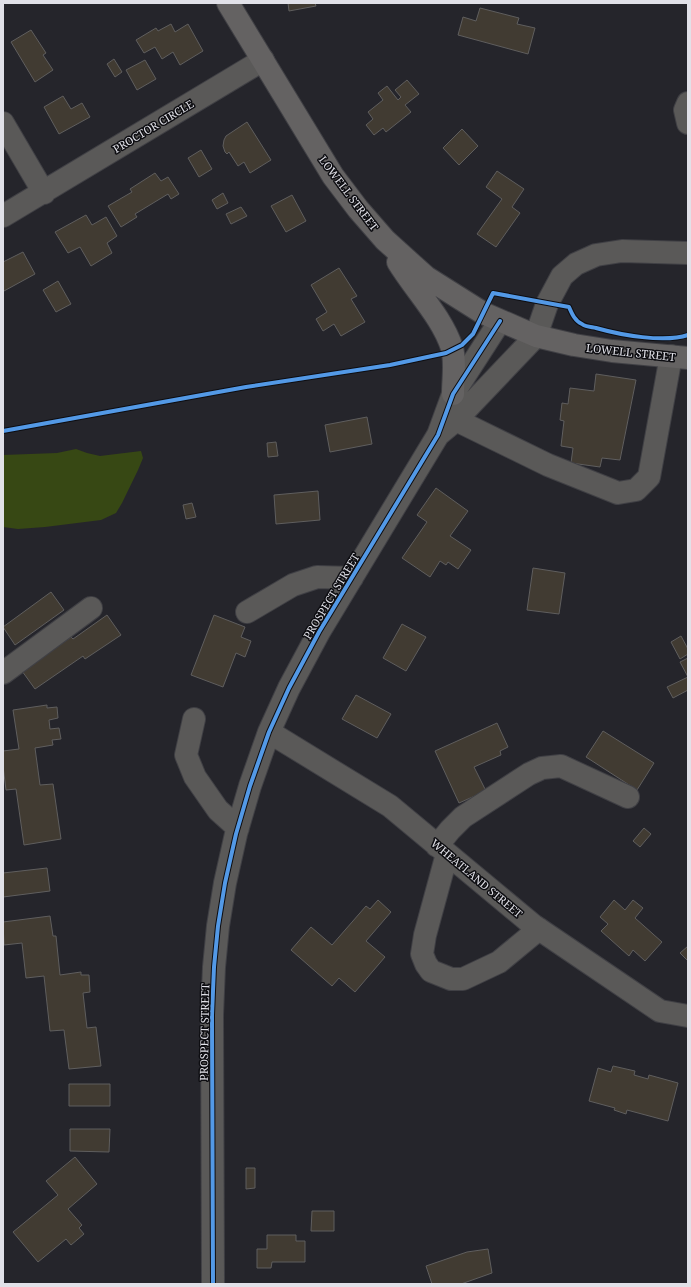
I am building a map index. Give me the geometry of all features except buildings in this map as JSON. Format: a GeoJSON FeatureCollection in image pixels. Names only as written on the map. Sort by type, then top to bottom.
{"type":"FeatureCollection","features":[{"type":"Feature","properties":{"kind":"main road","name":"LOWELL STREET"},"geometry":{"type":"LineString","coordinates":[[228,3],[333,176],[358,209],[385,240],[426,277],[483,313],[536,336],[574,345],[612,351],[680,357]]}},
{"type":"Feature","properties":{"kind":"main road"},"geometry":{"type":"LineString","coordinates":[[385,240],[402,269],[444,330],[452,349],[454,368],[453,394]]}},
{"type":"Feature","properties":{"kind":"street","name":"PROCTOR CIRCLE"},"geometry":{"type":"LineString","coordinates":[[3,216],[44,193],[263,60]]}},
{"type":"Feature","properties":{"kind":"street"},"geometry":{"type":"LineString","coordinates":[[688,103],[685,110],[688,123]]}},
{"type":"Feature","properties":{"kind":"street"},"geometry":{"type":"LineString","coordinates":[[3,123],[44,193]]}},
{"type":"Feature","properties":{"kind":"street"},"geometry":{"type":"LineString","coordinates":[[536,336],[547,304],[562,276],[576,264],[596,255],[622,251],[688,253]]}},
{"type":"Feature","properties":{"kind":"street","name":"PROSPECT STREET"},"geometry":{"type":"LineString","coordinates":[[213,1284],[212,1015],[214,967],[218,926],[225,883],[250,786],[269,732],[289,688],[319,632],[438,435],[453,394],[500,321]]}},
{"type":"Feature","properties":{"kind":"street","name":"PROSPECT STREET"},"geometry":{"type":"LineString","coordinates":[[438,435],[456,420],[536,336]]}},
{"type":"Feature","properties":{"kind":"street"},"geometry":{"type":"LineString","coordinates":[[456,420],[548,465],[618,493],[636,490],[649,477],[680,357]]}},
{"type":"Feature","properties":{"kind":"street"},"geometry":{"type":"LineString","coordinates":[[247,612],[293,585],[317,577],[352,578]]}},
{"type":"Feature","properties":{"kind":"street"},"geometry":{"type":"LineString","coordinates":[[3,673],[91,608]]}},
{"type":"Feature","properties":{"kind":"street"},"geometry":{"type":"LineString","coordinates":[[194,719],[186,755],[195,777],[218,810],[238,828]]}},
{"type":"Feature","properties":{"kind":"street","name":"WHEATLAND STREET"},"geometry":{"type":"LineString","coordinates":[[269,732],[390,806],[539,929],[660,1011],[688,1016]]}},
{"type":"Feature","properties":{"kind":"street"},"geometry":{"type":"LineString","coordinates":[[539,929],[500,962],[463,979],[451,979],[431,971],[422,954],[442,850],[450,830],[463,817],[529,774],[542,768],[561,766],[628,797]]}},
{"type":"Feature","properties":{"kind":"green space"},"geometry":{"type":"Polygon","coordinates":[[[76,449],[100,456],[141,451],[143,458],[116,513],[101,520],[45,527],[18,529],[3,527],[3,455],[57,453],[76,449]]]}},
{"type":"Feature","properties":{"kind":"cycle path"},"geometry":{"type":"LineString","coordinates":[[3,431],[246,387],[390,365],[446,353],[462,345],[473,334],[493,293],[569,307],[573,315],[580,323],[618,333],[655,338],[688,335]]}},
{"type":"Feature","properties":{"kind":"cycle path"},"geometry":{"type":"LineString","coordinates":[[213,1284],[212,1015],[214,967],[218,926],[225,883],[236,834],[250,786],[269,732],[289,688],[319,632],[438,435],[453,394],[500,321]]}}]}
